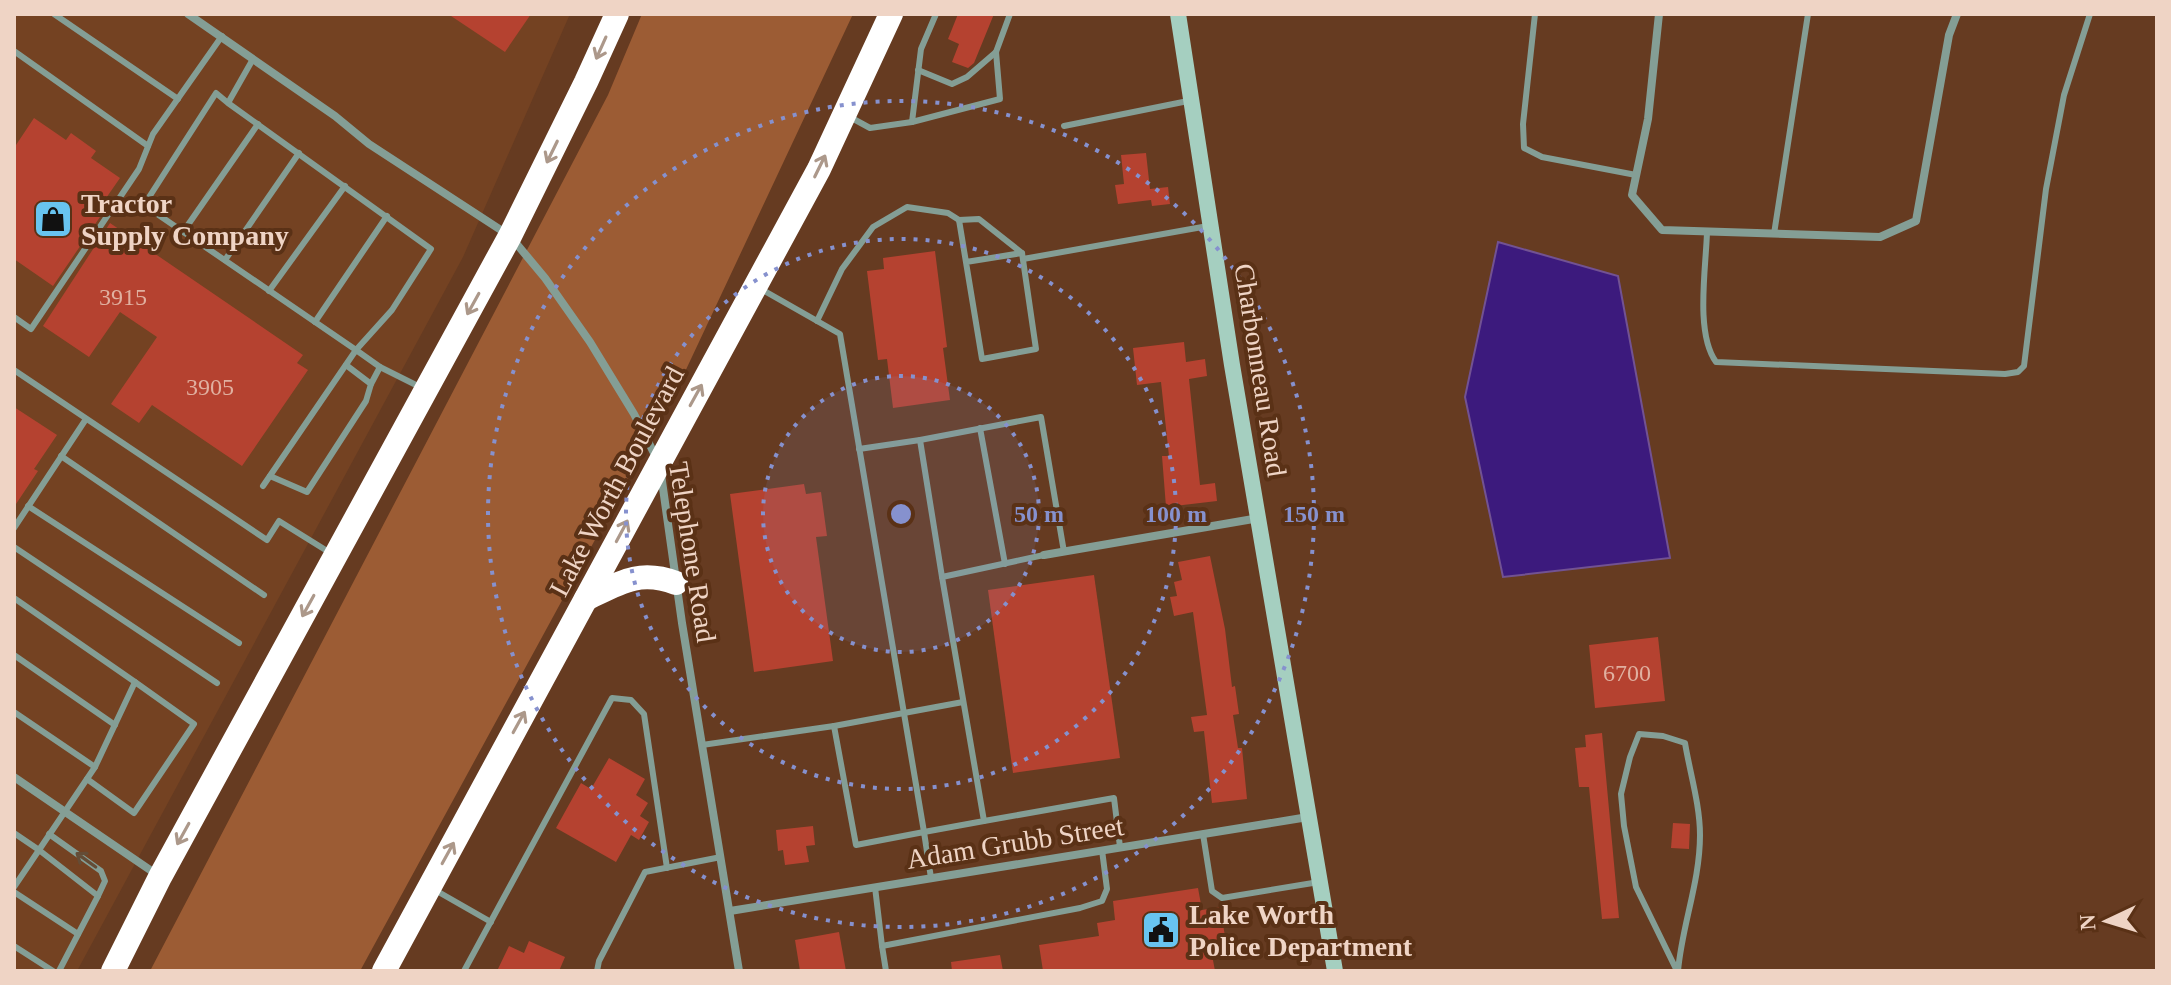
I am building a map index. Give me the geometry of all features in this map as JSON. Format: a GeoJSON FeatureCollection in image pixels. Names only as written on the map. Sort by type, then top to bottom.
{"type":"FeatureCollection","features":[{"type":"Feature","properties":{"kind":"highway"},"geometry":{"type":"LineString","coordinates":[[113,971],[160,877],[510,236],[617,14]]}},
{"type":"Feature","properties":{"kind":"highway","name":"Lake Worth Boulevard"},"geometry":{"type":"LineString","coordinates":[[384,971],[819,169],[891,14]]}},
{"type":"Feature","properties":{"kind":"highway"},"geometry":{"type":"LineString","coordinates":[[586,599],[637,578],[657,576],[676,583]]}},
{"type":"Feature","properties":{"kind":"street","name":"Telephone Road"},"geometry":{"type":"LineString","coordinates":[[188,14],[335,116],[369,144],[510,236],[545,278],[590,342],[634,414],[659,463],[739,971]]}},
{"type":"Feature","properties":{"kind":"street","name":"Charbonneau Road"},"geometry":{"type":"LineString","coordinates":[[1178,14],[1335,971]]}},
{"type":"Feature","properties":{"kind":"street"},"geometry":{"type":"LineString","coordinates":[[1659,14],[1648,119],[1632,195],[1662,230],[1880,237],[1916,221],[1949,35],[1957,14]]}},
{"type":"Feature","properties":{"kind":"street"},"geometry":{"type":"LineString","coordinates":[[1044,555],[1259,518]]}},
{"type":"Feature","properties":{"kind":"street"},"geometry":{"type":"LineString","coordinates":[[14,777],[160,877]]}},
{"type":"Feature","properties":{"kind":"street","name":"Adam Grubb Street"},"geometry":{"type":"LineString","coordinates":[[730,911],[1308,817]]}},
{"type":"Feature","properties":{"kind":"lane"},"geometry":{"type":"LineString","coordinates":[[54,14],[178,99]]}},
{"type":"Feature","properties":{"kind":"lane"},"geometry":{"type":"LineString","coordinates":[[912,122],[921,49],[936,14]]}},
{"type":"Feature","properties":{"kind":"lane"},"geometry":{"type":"LineString","coordinates":[[845,114],[870,128],[912,122],[1000,99],[996,52],[1010,14]]}},
{"type":"Feature","properties":{"kind":"lane"},"geometry":{"type":"LineString","coordinates":[[1535,14],[1523,124],[1524,148],[1542,157],[1636,175]]}},
{"type":"Feature","properties":{"kind":"lane"},"geometry":{"type":"LineString","coordinates":[[1774,234],[1808,14]]}},
{"type":"Feature","properties":{"kind":"lane"},"geometry":{"type":"LineString","coordinates":[[1707,232],[1704,330],[1709,353],[1716,362],[2005,374],[2018,372],[2024,366],[2046,189],[2064,95],[2090,14]]}},
{"type":"Feature","properties":{"kind":"lane"},"geometry":{"type":"LineString","coordinates":[[14,317],[31,329],[139,169],[153,134],[222,36]]}},
{"type":"Feature","properties":{"kind":"lane"},"geometry":{"type":"LineString","coordinates":[[14,51],[148,146]]}},
{"type":"Feature","properties":{"kind":"lane"},"geometry":{"type":"LineString","coordinates":[[918,70],[952,84],[967,77],[996,52]]}},
{"type":"Feature","properties":{"kind":"lane"},"geometry":{"type":"LineString","coordinates":[[228,103],[253,59]]}},
{"type":"Feature","properties":{"kind":"lane"},"geometry":{"type":"LineString","coordinates":[[263,486],[356,350],[392,310],[431,249],[216,93],[144,205],[225,260],[269,291],[356,350],[380,367],[426,390]]}},
{"type":"Feature","properties":{"kind":"lane"},"geometry":{"type":"LineString","coordinates":[[1064,126],[1192,101]]}},
{"type":"Feature","properties":{"kind":"lane"},"geometry":{"type":"LineString","coordinates":[[183,232],[258,124]]}},
{"type":"Feature","properties":{"kind":"lane"},"geometry":{"type":"LineString","coordinates":[[225,260],[299,153]]}},
{"type":"Feature","properties":{"kind":"lane"},"geometry":{"type":"LineString","coordinates":[[269,291],[345,186]]}},
{"type":"Feature","properties":{"kind":"lane"},"geometry":{"type":"LineString","coordinates":[[817,321],[842,269],[873,227],[907,207],[948,213],[959,220],[979,219],[1022,256],[1036,349],[982,359],[959,220]]}},
{"type":"Feature","properties":{"kind":"lane"},"geometry":{"type":"LineString","coordinates":[[315,322],[387,216]]}},
{"type":"Feature","properties":{"kind":"lane"},"geometry":{"type":"LineString","coordinates":[[966,262],[1022,256],[1211,225]]}},
{"type":"Feature","properties":{"kind":"lane"},"geometry":{"type":"LineString","coordinates":[[756,286],[840,334],[931,878]]}},
{"type":"Feature","properties":{"kind":"lane"},"geometry":{"type":"LineString","coordinates":[[346,365],[371,384]]}},
{"type":"Feature","properties":{"kind":"lane"},"geometry":{"type":"LineString","coordinates":[[270,476],[307,492],[366,401],[380,367]]}},
{"type":"Feature","properties":{"kind":"lane"},"geometry":{"type":"LineString","coordinates":[[14,370],[267,540],[279,521],[335,556]]}},
{"type":"Feature","properties":{"kind":"lane"},"geometry":{"type":"LineString","coordinates":[[859,449],[1041,417],[1064,552]]}},
{"type":"Feature","properties":{"kind":"lane"},"geometry":{"type":"LineString","coordinates":[[14,528],[86,419]]}},
{"type":"Feature","properties":{"kind":"lane"},"geometry":{"type":"LineString","coordinates":[[980,428],[1005,564]]}},
{"type":"Feature","properties":{"kind":"lane"},"geometry":{"type":"LineString","coordinates":[[920,440],[984,821]]}},
{"type":"Feature","properties":{"kind":"lane"},"geometry":{"type":"LineString","coordinates":[[61,456],[264,595]]}},
{"type":"Feature","properties":{"kind":"lane"},"geometry":{"type":"LineString","coordinates":[[28,506],[239,643]]}},
{"type":"Feature","properties":{"kind":"lane"},"geometry":{"type":"LineString","coordinates":[[14,547],[217,683]]}},
{"type":"Feature","properties":{"kind":"lane"},"geometry":{"type":"LineString","coordinates":[[942,577],[1044,555]]}},
{"type":"Feature","properties":{"kind":"lane"},"geometry":{"type":"LineString","coordinates":[[14,598],[194,724],[134,813],[87,779]]}},
{"type":"Feature","properties":{"kind":"lane"},"geometry":{"type":"LineString","coordinates":[[14,655],[115,725]]}},
{"type":"Feature","properties":{"kind":"lane"},"geometry":{"type":"LineString","coordinates":[[78,934],[14,889],[95,767],[135,682]]}},
{"type":"Feature","properties":{"kind":"lane"},"geometry":{"type":"LineString","coordinates":[[464,971],[612,698],[631,700],[644,714],[667,868]]}},
{"type":"Feature","properties":{"kind":"lane"},"geometry":{"type":"LineString","coordinates":[[702,745],[834,726],[963,702]]}},
{"type":"Feature","properties":{"kind":"lane"},"geometry":{"type":"LineString","coordinates":[[14,712],[95,767]]}},
{"type":"Feature","properties":{"kind":"lane"},"geometry":{"type":"LineString","coordinates":[[834,726],[856,845],[1114,798],[1120,847]]}},
{"type":"Feature","properties":{"kind":"lane"},"geometry":{"type":"LineString","coordinates":[[1639,734],[1663,736],[1685,743],[1695,796],[1700,834],[1696,878],[1680,942],[1678,971],[1636,887],[1624,826],[1621,794],[1639,734]]}},
{"type":"Feature","properties":{"kind":"lane"},"geometry":{"type":"LineString","coordinates":[[14,833],[98,896]]}},
{"type":"Feature","properties":{"kind":"lane"},"geometry":{"type":"LineString","coordinates":[[14,946],[51,970],[78,934],[105,881],[101,871],[49,834]]}},
{"type":"Feature","properties":{"kind":"lane"},"geometry":{"type":"LineString","coordinates":[[1203,834],[1212,891],[1222,898],[1319,882]]}},
{"type":"Feature","properties":{"kind":"lane"},"geometry":{"type":"LineString","coordinates":[[882,946],[1080,908],[1102,901],[1107,889],[1102,850]]}},
{"type":"Feature","properties":{"kind":"lane"},"geometry":{"type":"LineString","coordinates":[[597,971],[599,961],[645,872],[721,857]]}},
{"type":"Feature","properties":{"kind":"lane"},"geometry":{"type":"LineString","coordinates":[[430,887],[491,922]]}},
{"type":"Feature","properties":{"kind":"lane"},"geometry":{"type":"LineString","coordinates":[[875,887],[886,971]]}},
{"type":"Feature","properties":{"kind":"shaded area"},"geometry":{"type":"Polygon","coordinates":[[[14,14],[570,14],[463,257],[77,971],[14,971],[14,14]]]}},
{"type":"Feature","properties":{"kind":"shaded area"},"geometry":{"type":"Polygon","coordinates":[[[642,14],[853,14],[675,393],[360,971],[150,971],[608,95],[642,14]]]}},
{"type":"Feature","properties":{"kind":"shaded area"},"geometry":{"type":"Polygon","coordinates":[[[1498,242],[1618,276],[1670,558],[1503,577],[1465,397],[1498,242]]]}},
{"type":"Feature","properties":{"kind":"building"},"geometry":{"type":"Polygon","coordinates":[[[448,14],[531,14],[505,52],[448,14]]]}},
{"type":"Feature","properties":{"kind":"building"},"geometry":{"type":"Polygon","coordinates":[[[958,14],[994,14],[974,63],[968,68],[952,62],[959,44],[948,39],[958,14]]]}},
{"type":"Feature","properties":{"kind":"building","name":"Tractor Supply Company"},"geometry":{"type":"Polygon","coordinates":[[[34,118],[66,140],[71,133],[96,151],[91,158],[120,178],[95,214],[100,217],[53,286],[14,259],[14,148],[34,118]]]}},
{"type":"Feature","properties":{"kind":"building"},"geometry":{"type":"Polygon","coordinates":[[[1146,153],[1150,189],[1168,187],[1170,204],[1152,206],[1151,200],[1118,204],[1115,185],[1124,184],[1121,155],[1146,153]]]}},
{"type":"Feature","properties":{"kind":"building"},"geometry":{"type":"Polygon","coordinates":[[[110,223],[303,355],[297,363],[308,370],[242,466],[152,405],[139,423],[111,404],[157,337],[120,312],[89,357],[43,326],[110,223]]]}},
{"type":"Feature","properties":{"kind":"building"},"geometry":{"type":"Polygon","coordinates":[[[935,251],[950,400],[893,408],[887,359],[878,360],[867,271],[884,269],[883,258],[935,251]]]}},
{"type":"Feature","properties":{"kind":"building"},"geometry":{"type":"Polygon","coordinates":[[[1184,342],[1186,362],[1205,359],[1207,376],[1189,379],[1200,485],[1215,483],[1217,501],[1166,507],[1162,456],[1169,456],[1161,382],[1137,385],[1133,348],[1184,342]]]}},
{"type":"Feature","properties":{"kind":"building"},"geometry":{"type":"Polygon","coordinates":[[[14,407],[57,435],[14,507],[14,407]]]}},
{"type":"Feature","properties":{"kind":"building"},"geometry":{"type":"Polygon","coordinates":[[[804,484],[806,494],[821,492],[827,536],[816,537],[833,661],[754,672],[730,494],[804,484]]]}},
{"type":"Feature","properties":{"kind":"building"},"geometry":{"type":"Polygon","coordinates":[[[1210,556],[1225,629],[1232,687],[1235,686],[1239,714],[1233,715],[1238,748],[1242,748],[1247,799],[1212,803],[1204,731],[1194,732],[1191,717],[1207,715],[1193,612],[1174,616],[1170,597],[1177,596],[1174,582],[1182,580],[1178,562],[1210,556]]]}},
{"type":"Feature","properties":{"kind":"building"},"geometry":{"type":"Polygon","coordinates":[[[1094,575],[1120,758],[1013,773],[988,590],[1094,575]]]}},
{"type":"Feature","properties":{"kind":"building"},"geometry":{"type":"Polygon","coordinates":[[[1658,637],[1665,701],[1595,708],[1589,645],[1658,637]]]}},
{"type":"Feature","properties":{"kind":"building"},"geometry":{"type":"Polygon","coordinates":[[[1602,733],[1619,918],[1602,919],[1589,787],[1579,787],[1575,748],[1586,747],[1585,735],[1602,733]]]}},
{"type":"Feature","properties":{"kind":"building"},"geometry":{"type":"Polygon","coordinates":[[[609,758],[645,779],[636,795],[648,803],[640,816],[649,822],[639,840],[631,835],[616,862],[556,828],[581,783],[591,789],[609,758]]]}},
{"type":"Feature","properties":{"kind":"building"},"geometry":{"type":"Polygon","coordinates":[[[1673,823],[1690,824],[1689,849],[1671,848],[1673,823]]]}},
{"type":"Feature","properties":{"kind":"building"},"geometry":{"type":"Polygon","coordinates":[[[813,826],[815,845],[806,846],[809,862],[785,865],[783,850],[778,851],[776,830],[813,826]]]}},
{"type":"Feature","properties":{"kind":"building","name":"Lake Worth Police Department"},"geometry":{"type":"Polygon","coordinates":[[[1198,888],[1202,910],[1220,907],[1226,942],[1210,944],[1215,971],[1043,971],[1039,945],[1099,936],[1097,923],[1115,920],[1113,901],[1198,888]]]}},
{"type":"Feature","properties":{"kind":"building"},"geometry":{"type":"Polygon","coordinates":[[[839,932],[846,971],[800,971],[795,940],[839,932]]]}},
{"type":"Feature","properties":{"kind":"building"},"geometry":{"type":"Polygon","coordinates":[[[529,941],[565,957],[559,971],[497,971],[509,946],[524,953],[529,941]]]}},
{"type":"Feature","properties":{"kind":"building"},"geometry":{"type":"Polygon","coordinates":[[[1000,955],[1003,971],[952,971],[951,962],[1000,955]]]}},
{"type":"Feature","properties":{"kind":"place","name":"Tractor Supply Company"},"geometry":{"type":"Point","coordinates":[53,219]}},
{"type":"Feature","properties":{"kind":"place","name":"Lake Worth Police Department"},"geometry":{"type":"Point","coordinates":[1161,930]}}]}
